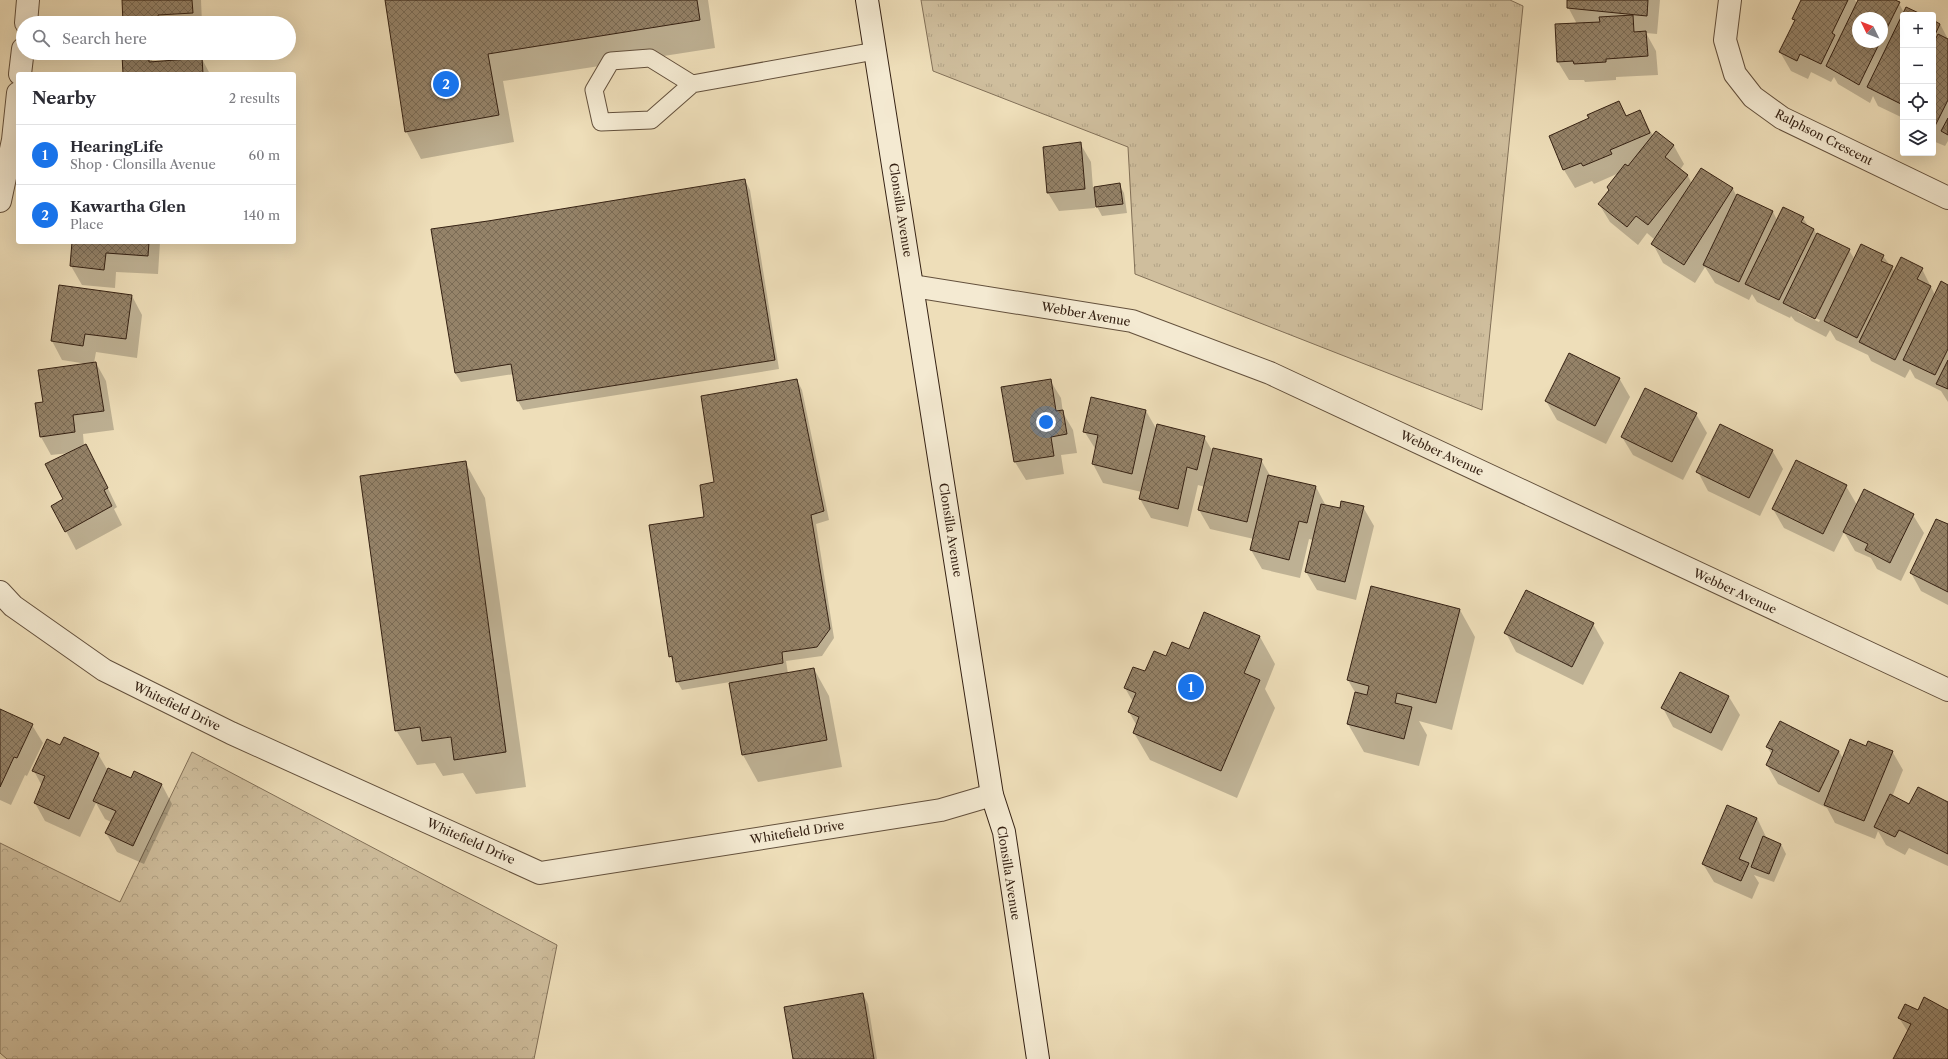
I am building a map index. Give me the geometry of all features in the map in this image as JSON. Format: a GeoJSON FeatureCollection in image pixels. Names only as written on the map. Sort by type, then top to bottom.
{"type":"FeatureCollection","features":[{"type":"Feature","properties":{"kind":"street"},"geometry":{"type":"LineString","coordinates":[[27,16],[28,0]]}},
{"type":"Feature","properties":{"kind":"street","name":"Clonsilla Avenue"},"geometry":{"type":"LineString","coordinates":[[867,0],[992,795],[1004,832],[1038,1059]]}},
{"type":"Feature","properties":{"kind":"street","name":"Ralphson Crescent"},"geometry":{"type":"LineString","coordinates":[[1730,0],[1725,40],[1735,74],[1753,97],[1782,118],[1948,198]]}},
{"type":"Feature","properties":{"kind":"street"},"geometry":{"type":"LineString","coordinates":[[20,72],[22,60]]}},
{"type":"Feature","properties":{"kind":"street"},"geometry":{"type":"LineString","coordinates":[[0,201],[13,140],[16,112]]}},
{"type":"Feature","properties":{"kind":"street","name":"Webber Avenue"},"geometry":{"type":"LineString","coordinates":[[913,286],[1132,321],[1270,373],[1948,690]]}},
{"type":"Feature","properties":{"kind":"street","name":"Whitefield Drive"},"geometry":{"type":"LineString","coordinates":[[0,592],[13,606],[104,670],[231,733],[540,873],[941,810],[992,795]]}},
{"type":"Feature","properties":{"kind":"lane"},"geometry":{"type":"LineString","coordinates":[[692,84],[650,58],[611,61],[594,90],[601,122],[651,120],[692,84],[875,51]]}},
{"type":"Feature","properties":{"kind":"green space"},"geometry":{"type":"Polygon","coordinates":[[[921,0],[1510,0],[1523,6],[1482,410],[1135,274],[1128,147],[933,71],[921,0]]]}},
{"type":"Feature","properties":{"kind":"green space"},"geometry":{"type":"Polygon","coordinates":[[[192,752],[557,945],[534,1059],[7,1059],[0,1053],[0,843],[120,902],[192,752]]]}},
{"type":"Feature","properties":{"kind":"building"},"geometry":{"type":"Polygon","coordinates":[[[122,0],[192,0],[193,13],[158,16],[123,16],[122,0]]]}},
{"type":"Feature","properties":{"kind":"building"},"geometry":{"type":"Polygon","coordinates":[[[385,0],[697,0],[700,20],[488,54],[499,115],[405,132],[385,0]]]}},
{"type":"Feature","properties":{"kind":"building"},"geometry":{"type":"Polygon","coordinates":[[[1567,0],[1648,0],[1647,16],[1567,8],[1567,0]]]}},
{"type":"Feature","properties":{"kind":"building"},"geometry":{"type":"Polygon","coordinates":[[[1801,0],[1848,0],[1832,33],[1835,35],[1821,64],[1800,54],[1797,61],[1779,52],[1795,20],[1792,19],[1801,0]]]}},
{"type":"Feature","properties":{"kind":"building"},"geometry":{"type":"Polygon","coordinates":[[[1858,0],[1895,0],[1900,2],[1888,26],[1888,12],[1852,12],[1858,0]]]}},
{"type":"Feature","properties":{"kind":"building"},"geometry":{"type":"Polygon","coordinates":[[[1906,7],[1917,12],[1904,12],[1906,7]]]}},
{"type":"Feature","properties":{"kind":"building"},"geometry":{"type":"Polygon","coordinates":[[[1852,12],[1852,48],[1877,48],[1859,85],[1826,66],[1852,12]]]}},
{"type":"Feature","properties":{"kind":"building"},"geometry":{"type":"Polygon","coordinates":[[[1633,15],[1634,32],[1646,31],[1648,56],[1606,59],[1606,62],[1574,64],[1573,61],[1557,62],[1555,24],[1600,22],[1599,17],[1633,15]]]}},
{"type":"Feature","properties":{"kind":"building"},"geometry":{"type":"Polygon","coordinates":[[[1900,19],[1900,104],[1867,87],[1886,48],[1888,48],[1888,44],[1900,19]]]}},
{"type":"Feature","properties":{"kind":"building"},"geometry":{"type":"Polygon","coordinates":[[[1936,22],[1940,24],[1936,33],[1936,22]]]}},
{"type":"Feature","properties":{"kind":"building"},"geometry":{"type":"Polygon","coordinates":[[[1938,34],[1948,39],[1948,100],[1936,124],[1936,48],[1936,38],[1938,34]]]}},
{"type":"Feature","properties":{"kind":"building"},"geometry":{"type":"Polygon","coordinates":[[[122,60],[149,60],[149,62],[202,60],[203,72],[123,72],[122,60]]]}},
{"type":"Feature","properties":{"kind":"building"},"geometry":{"type":"Polygon","coordinates":[[[1619,101],[1626,116],[1640,110],[1650,133],[1610,150],[1612,154],[1583,166],[1581,163],[1563,170],[1549,136],[1589,118],[1587,115],[1619,101]]]}},
{"type":"Feature","properties":{"kind":"building"},"geometry":{"type":"Polygon","coordinates":[[[1948,118],[1948,135],[1941,131],[1948,118]]]}},
{"type":"Feature","properties":{"kind":"building"},"geometry":{"type":"Polygon","coordinates":[[[1656,131],[1674,145],[1665,157],[1688,175],[1648,225],[1636,216],[1627,227],[1598,204],[1609,190],[1607,187],[1625,164],[1628,166],[1656,131]]]}},
{"type":"Feature","properties":{"kind":"building"},"geometry":{"type":"Polygon","coordinates":[[[1081,142],[1085,189],[1047,193],[1043,147],[1081,142]]]}},
{"type":"Feature","properties":{"kind":"building"},"geometry":{"type":"Polygon","coordinates":[[[1701,168],[1733,188],[1684,265],[1651,244],[1701,168]]]}},
{"type":"Feature","properties":{"kind":"building"},"geometry":{"type":"Polygon","coordinates":[[[745,179],[775,360],[517,401],[511,364],[455,373],[431,229],[745,179]]]}},
{"type":"Feature","properties":{"kind":"building"},"geometry":{"type":"Polygon","coordinates":[[[1120,183],[1123,204],[1096,207],[1094,187],[1120,183]]]}},
{"type":"Feature","properties":{"kind":"building"},"geometry":{"type":"Polygon","coordinates":[[[1737,194],[1773,211],[1739,282],[1703,265],[1737,194]]]}},
{"type":"Feature","properties":{"kind":"building"},"geometry":{"type":"Polygon","coordinates":[[[1783,207],[1804,217],[1801,222],[1814,229],[1779,300],[1745,284],[1783,207]]]}},
{"type":"Feature","properties":{"kind":"building"},"geometry":{"type":"Polygon","coordinates":[[[1817,233],[1850,249],[1815,319],[1783,303],[1817,233]]]}},
{"type":"Feature","properties":{"kind":"building"},"geometry":{"type":"Polygon","coordinates":[[[72,244],[149,244],[148,256],[106,253],[104,270],[70,266],[72,244]]]}},
{"type":"Feature","properties":{"kind":"building"},"geometry":{"type":"Polygon","coordinates":[[[1861,244],[1884,255],[1881,261],[1893,266],[1857,338],[1824,321],[1861,244]]]}},
{"type":"Feature","properties":{"kind":"building"},"geometry":{"type":"Polygon","coordinates":[[[1901,257],[1923,268],[1917,279],[1931,286],[1895,360],[1859,342],[1901,257]]]}},
{"type":"Feature","properties":{"kind":"building"},"geometry":{"type":"Polygon","coordinates":[[[1941,281],[1948,285],[1948,349],[1935,375],[1903,360],[1941,281]]]}},
{"type":"Feature","properties":{"kind":"building"},"geometry":{"type":"Polygon","coordinates":[[[59,285],[132,295],[126,339],[85,334],[83,346],[51,341],[59,285]]]}},
{"type":"Feature","properties":{"kind":"building"},"geometry":{"type":"Polygon","coordinates":[[[1569,353],[1620,378],[1595,426],[1545,401],[1569,353]]]}},
{"type":"Feature","properties":{"kind":"building"},"geometry":{"type":"Polygon","coordinates":[[[1948,360],[1948,389],[1936,384],[1948,360]]]}},
{"type":"Feature","properties":{"kind":"building"},"geometry":{"type":"Polygon","coordinates":[[[96,362],[104,411],[73,415],[75,432],[40,437],[35,403],[43,402],[38,370],[96,362]]]}},
{"type":"Feature","properties":{"kind":"building"},"geometry":{"type":"Polygon","coordinates":[[[797,379],[824,511],[811,515],[830,629],[817,647],[782,652],[783,663],[676,682],[672,656],[669,657],[649,525],[704,517],[700,485],[714,482],[701,396],[797,379]]]}},
{"type":"Feature","properties":{"kind":"building"},"geometry":{"type":"Polygon","coordinates":[[[1051,379],[1056,411],[1063,410],[1067,434],[1051,437],[1054,456],[1014,462],[1001,387],[1051,379]]]}},
{"type":"Feature","properties":{"kind":"building"},"geometry":{"type":"Polygon","coordinates":[[[1645,388],[1697,413],[1672,462],[1621,437],[1645,388]]]}},
{"type":"Feature","properties":{"kind":"building"},"geometry":{"type":"Polygon","coordinates":[[[1091,397],[1146,410],[1132,474],[1092,464],[1098,435],[1083,432],[1091,397]]]}},
{"type":"Feature","properties":{"kind":"building"},"geometry":{"type":"Polygon","coordinates":[[[1157,424],[1205,436],[1197,470],[1187,467],[1178,509],[1139,499],[1157,424]]]}},
{"type":"Feature","properties":{"kind":"building"},"geometry":{"type":"Polygon","coordinates":[[[1720,424],[1773,450],[1749,498],[1696,472],[1720,424]]]}},
{"type":"Feature","properties":{"kind":"building"},"geometry":{"type":"Polygon","coordinates":[[[86,444],[108,488],[104,490],[112,506],[65,532],[51,506],[63,499],[45,464],[86,444]]]}},
{"type":"Feature","properties":{"kind":"building"},"geometry":{"type":"Polygon","coordinates":[[[1213,448],[1262,459],[1247,522],[1198,510],[1213,448]]]}},
{"type":"Feature","properties":{"kind":"building"},"geometry":{"type":"Polygon","coordinates":[[[1796,460],[1847,485],[1823,534],[1772,509],[1796,460]]]}},
{"type":"Feature","properties":{"kind":"building"},"geometry":{"type":"Polygon","coordinates":[[[466,461],[506,752],[454,760],[451,737],[422,741],[420,727],[395,731],[360,476],[466,461]]]}},
{"type":"Feature","properties":{"kind":"building"},"geometry":{"type":"Polygon","coordinates":[[[1268,475],[1316,486],[1307,523],[1299,521],[1289,560],[1250,550],[1268,475]]]}},
{"type":"Feature","properties":{"kind":"building"},"geometry":{"type":"Polygon","coordinates":[[[1864,489],[1914,514],[1890,563],[1865,550],[1868,544],[1843,532],[1864,489]]]}},
{"type":"Feature","properties":{"kind":"building"},"geometry":{"type":"Polygon","coordinates":[[[1341,501],[1364,506],[1345,582],[1305,572],[1321,504],[1340,508],[1341,501]]]}},
{"type":"Feature","properties":{"kind":"building"},"geometry":{"type":"Polygon","coordinates":[[[1936,519],[1948,524],[1948,592],[1910,573],[1936,519]]]}},
{"type":"Feature","properties":{"kind":"building"},"geometry":{"type":"Polygon","coordinates":[[[1371,586],[1460,609],[1436,703],[1397,693],[1395,703],[1412,707],[1404,739],[1347,724],[1355,692],[1367,695],[1369,686],[1347,680],[1371,586]]]}},
{"type":"Feature","properties":{"kind":"building"},"geometry":{"type":"Polygon","coordinates":[[[1526,590],[1594,623],[1572,667],[1504,633],[1526,590]]]}},
{"type":"Feature","properties":{"kind":"building"},"geometry":{"type":"Polygon","coordinates":[[[1204,612],[1260,636],[1244,673],[1260,680],[1221,771],[1133,733],[1139,717],[1128,712],[1136,693],[1124,688],[1133,667],[1145,671],[1154,651],[1166,656],[1172,642],[1189,649],[1204,612]]]}},
{"type":"Feature","properties":{"kind":"building"},"geometry":{"type":"Polygon","coordinates":[[[814,668],[827,740],[742,755],[729,683],[814,668]]]}},
{"type":"Feature","properties":{"kind":"building"},"geometry":{"type":"Polygon","coordinates":[[[1680,672],[1729,696],[1711,733],[1661,708],[1680,672]]]}},
{"type":"Feature","properties":{"kind":"building"},"geometry":{"type":"Polygon","coordinates":[[[0,709],[33,724],[17,758],[14,757],[0,787],[0,709]]]}},
{"type":"Feature","properties":{"kind":"building"},"geometry":{"type":"Polygon","coordinates":[[[1780,721],[1839,751],[1819,792],[1766,765],[1773,750],[1766,747],[1780,721]]]}},
{"type":"Feature","properties":{"kind":"building"},"geometry":{"type":"Polygon","coordinates":[[[64,737],[99,753],[69,819],[34,803],[45,776],[32,771],[47,739],[60,745],[64,737]]]}},
{"type":"Feature","properties":{"kind":"building"},"geometry":{"type":"Polygon","coordinates":[[[1850,739],[1866,746],[1868,741],[1893,751],[1864,821],[1824,805],[1850,739]]]}},
{"type":"Feature","properties":{"kind":"building"},"geometry":{"type":"Polygon","coordinates":[[[108,768],[131,778],[134,771],[162,784],[133,846],[105,833],[116,811],[93,801],[108,768]]]}},
{"type":"Feature","properties":{"kind":"building"},"geometry":{"type":"Polygon","coordinates":[[[1918,787],[1948,802],[1948,854],[1899,830],[1895,837],[1874,827],[1890,794],[1909,804],[1918,787]]]}},
{"type":"Feature","properties":{"kind":"building"},"geometry":{"type":"Polygon","coordinates":[[[1727,805],[1757,818],[1739,859],[1749,863],[1741,881],[1702,864],[1727,805]]]}},
{"type":"Feature","properties":{"kind":"building"},"geometry":{"type":"Polygon","coordinates":[[[1763,836],[1781,844],[1769,874],[1751,867],[1763,836]]]}},
{"type":"Feature","properties":{"kind":"building"},"geometry":{"type":"Polygon","coordinates":[[[863,993],[874,1059],[793,1059],[784,1007],[863,993]]]}},
{"type":"Feature","properties":{"kind":"building"},"geometry":{"type":"Polygon","coordinates":[[[1924,997],[1948,1010],[1948,1059],[1893,1059],[1911,1024],[1898,1018],[1905,1004],[1918,1010],[1924,997]]]}},
{"type":"Feature","properties":{"kind":"place","name":"Kawartha Glen"},"geometry":{"type":"Point","coordinates":[446,84]}},
{"type":"Feature","properties":{"kind":"place","name":"HearingLife"},"geometry":{"type":"Point","coordinates":[1191,687]}}]}
